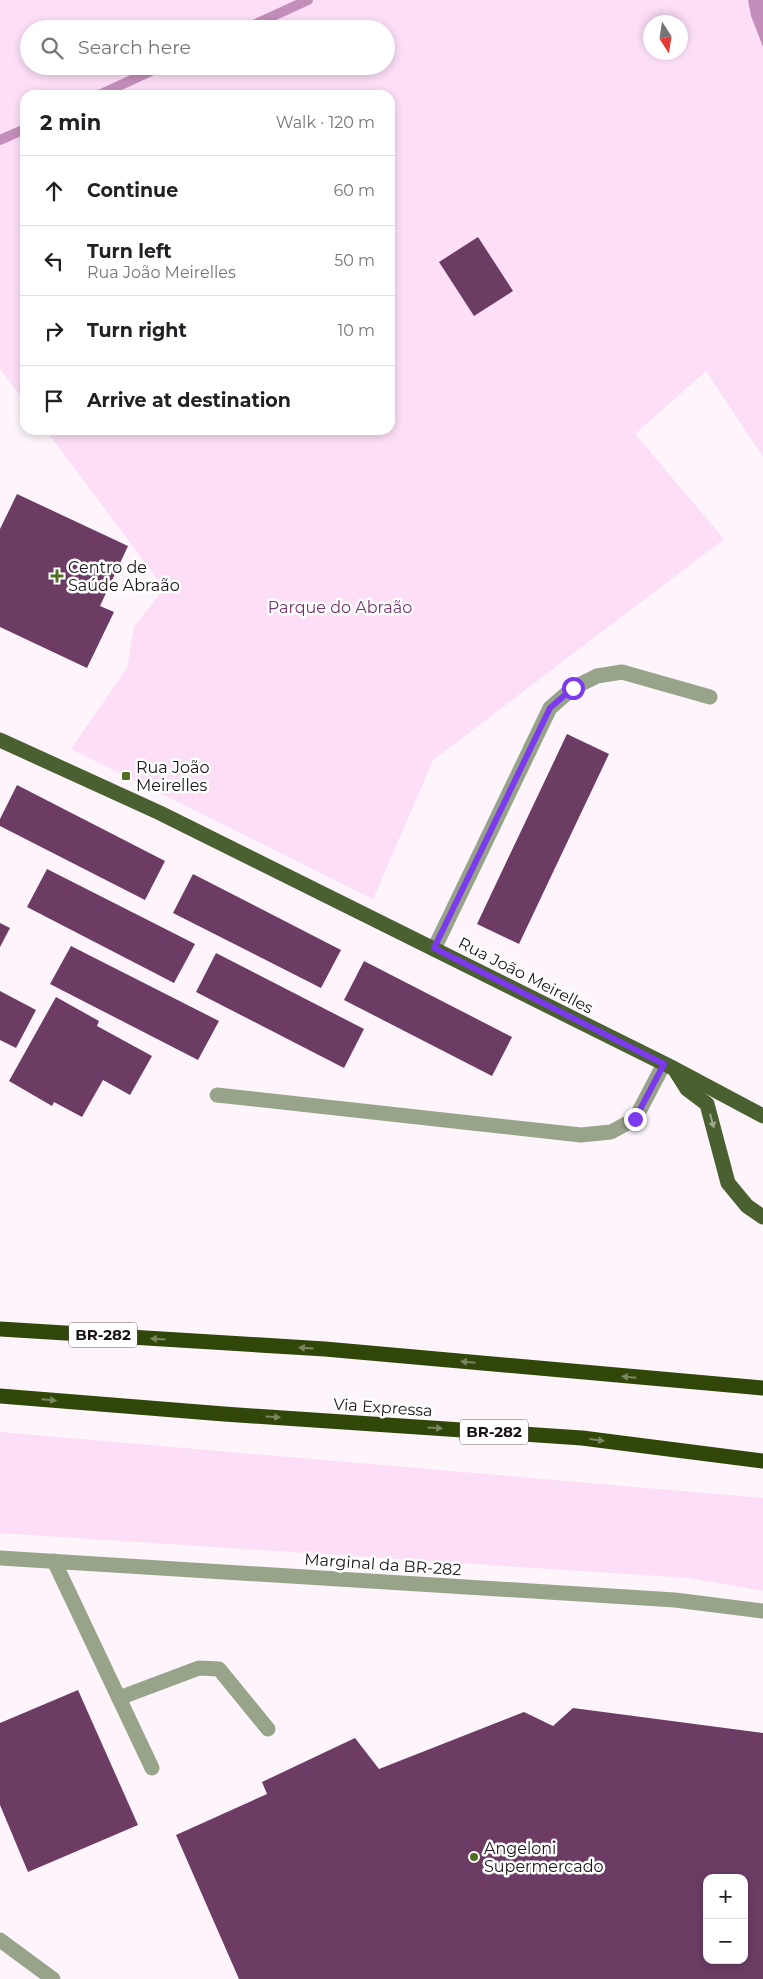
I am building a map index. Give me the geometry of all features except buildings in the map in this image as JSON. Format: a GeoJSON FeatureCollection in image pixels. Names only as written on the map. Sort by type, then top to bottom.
{"type":"FeatureCollection","features":[{"type":"Feature","properties":{"kind":"highway","name":"BR-282"},"geometry":{"type":"LineString","coordinates":[[0,1329],[325,1349],[763,1388]]}},
{"type":"Feature","properties":{"kind":"highway"},"geometry":{"type":"LineString","coordinates":[[678,1381],[763,1378]]}},
{"type":"Feature","properties":{"kind":"highway","name":"Via Expressa"},"geometry":{"type":"LineString","coordinates":[[0,1396],[224,1414],[582,1438],[763,1461]]}},
{"type":"Feature","properties":{"kind":"main road","name":"Rua João Meirelles"},"geometry":{"type":"LineString","coordinates":[[0,740],[160,813],[434,948],[670,1066],[763,1116]]}},
{"type":"Feature","properties":{"kind":"main road"},"geometry":{"type":"LineString","coordinates":[[670,1066],[687,1088],[707,1104],[728,1183],[746,1206],[763,1217]]}},
{"type":"Feature","properties":{"kind":"street"},"geometry":{"type":"LineString","coordinates":[[434,948],[550,708],[573,688],[597,676],[622,672],[710,697]]}},
{"type":"Feature","properties":{"kind":"street"},"geometry":{"type":"LineString","coordinates":[[217,1095],[581,1135],[611,1132],[635,1119],[670,1066]]}},
{"type":"Feature","properties":{"kind":"street","name":"Marginal da BR-282"},"geometry":{"type":"LineString","coordinates":[[0,1558],[675,1600],[763,1612]]}},
{"type":"Feature","properties":{"kind":"street"},"geometry":{"type":"LineString","coordinates":[[54,1561],[152,1768]]}},
{"type":"Feature","properties":{"kind":"street"},"geometry":{"type":"LineString","coordinates":[[119,1698],[199,1668],[219,1669],[268,1729]]}},
{"type":"Feature","properties":{"kind":"street"},"geometry":{"type":"LineString","coordinates":[[0,1940],[53,1979]]}},
{"type":"Feature","properties":{"kind":"green space","name":"Parque do Abraão"},"geometry":{"type":"Polygon","coordinates":[[[0,0],[748,0],[751,16],[763,47],[763,457],[706,371],[635,434],[724,539],[433,760],[373,899],[71,749],[127,668],[134,627],[164,588],[50,435],[395,435],[395,90],[20,90],[20,395],[0,369],[0,0]]]}},
{"type":"Feature","properties":{"kind":"green space"},"geometry":{"type":"Polygon","coordinates":[[[0,1432],[763,1498],[763,1591],[689,1578],[0,1533],[0,1432]]]}},
{"type":"Feature","properties":{"kind":"shaded area"},"geometry":{"type":"Polygon","coordinates":[[[748,0],[763,0],[763,47],[751,16],[748,0]]]}},
{"type":"Feature","properties":{"kind":"waterway"},"geometry":{"type":"LineString","coordinates":[[265,20],[308,0]]}},
{"type":"Feature","properties":{"kind":"waterway"},"geometry":{"type":"LineString","coordinates":[[110,90],[142,75]]}},
{"type":"Feature","properties":{"kind":"waterway"},"geometry":{"type":"LineString","coordinates":[[0,140],[20,131]]}},
{"type":"Feature","properties":{"kind":"place","name":"Centro de Saúde Abraão"},"geometry":{"type":"Point","coordinates":[57,576]}},
{"type":"Feature","properties":{"kind":"place","name":"Rua João Meirelles"},"geometry":{"type":"Point","coordinates":[126,776]}},
{"type":"Feature","properties":{"kind":"place","name":"Angeloni Supermercado"},"geometry":{"type":"Point","coordinates":[474,1857]}},
{"type":"Feature","properties":{"kind":"route"},"geometry":{"type":"LineString","coordinates":[[573,688],[550,708],[434,948],[664,1064],[635,1119]]}}]}
